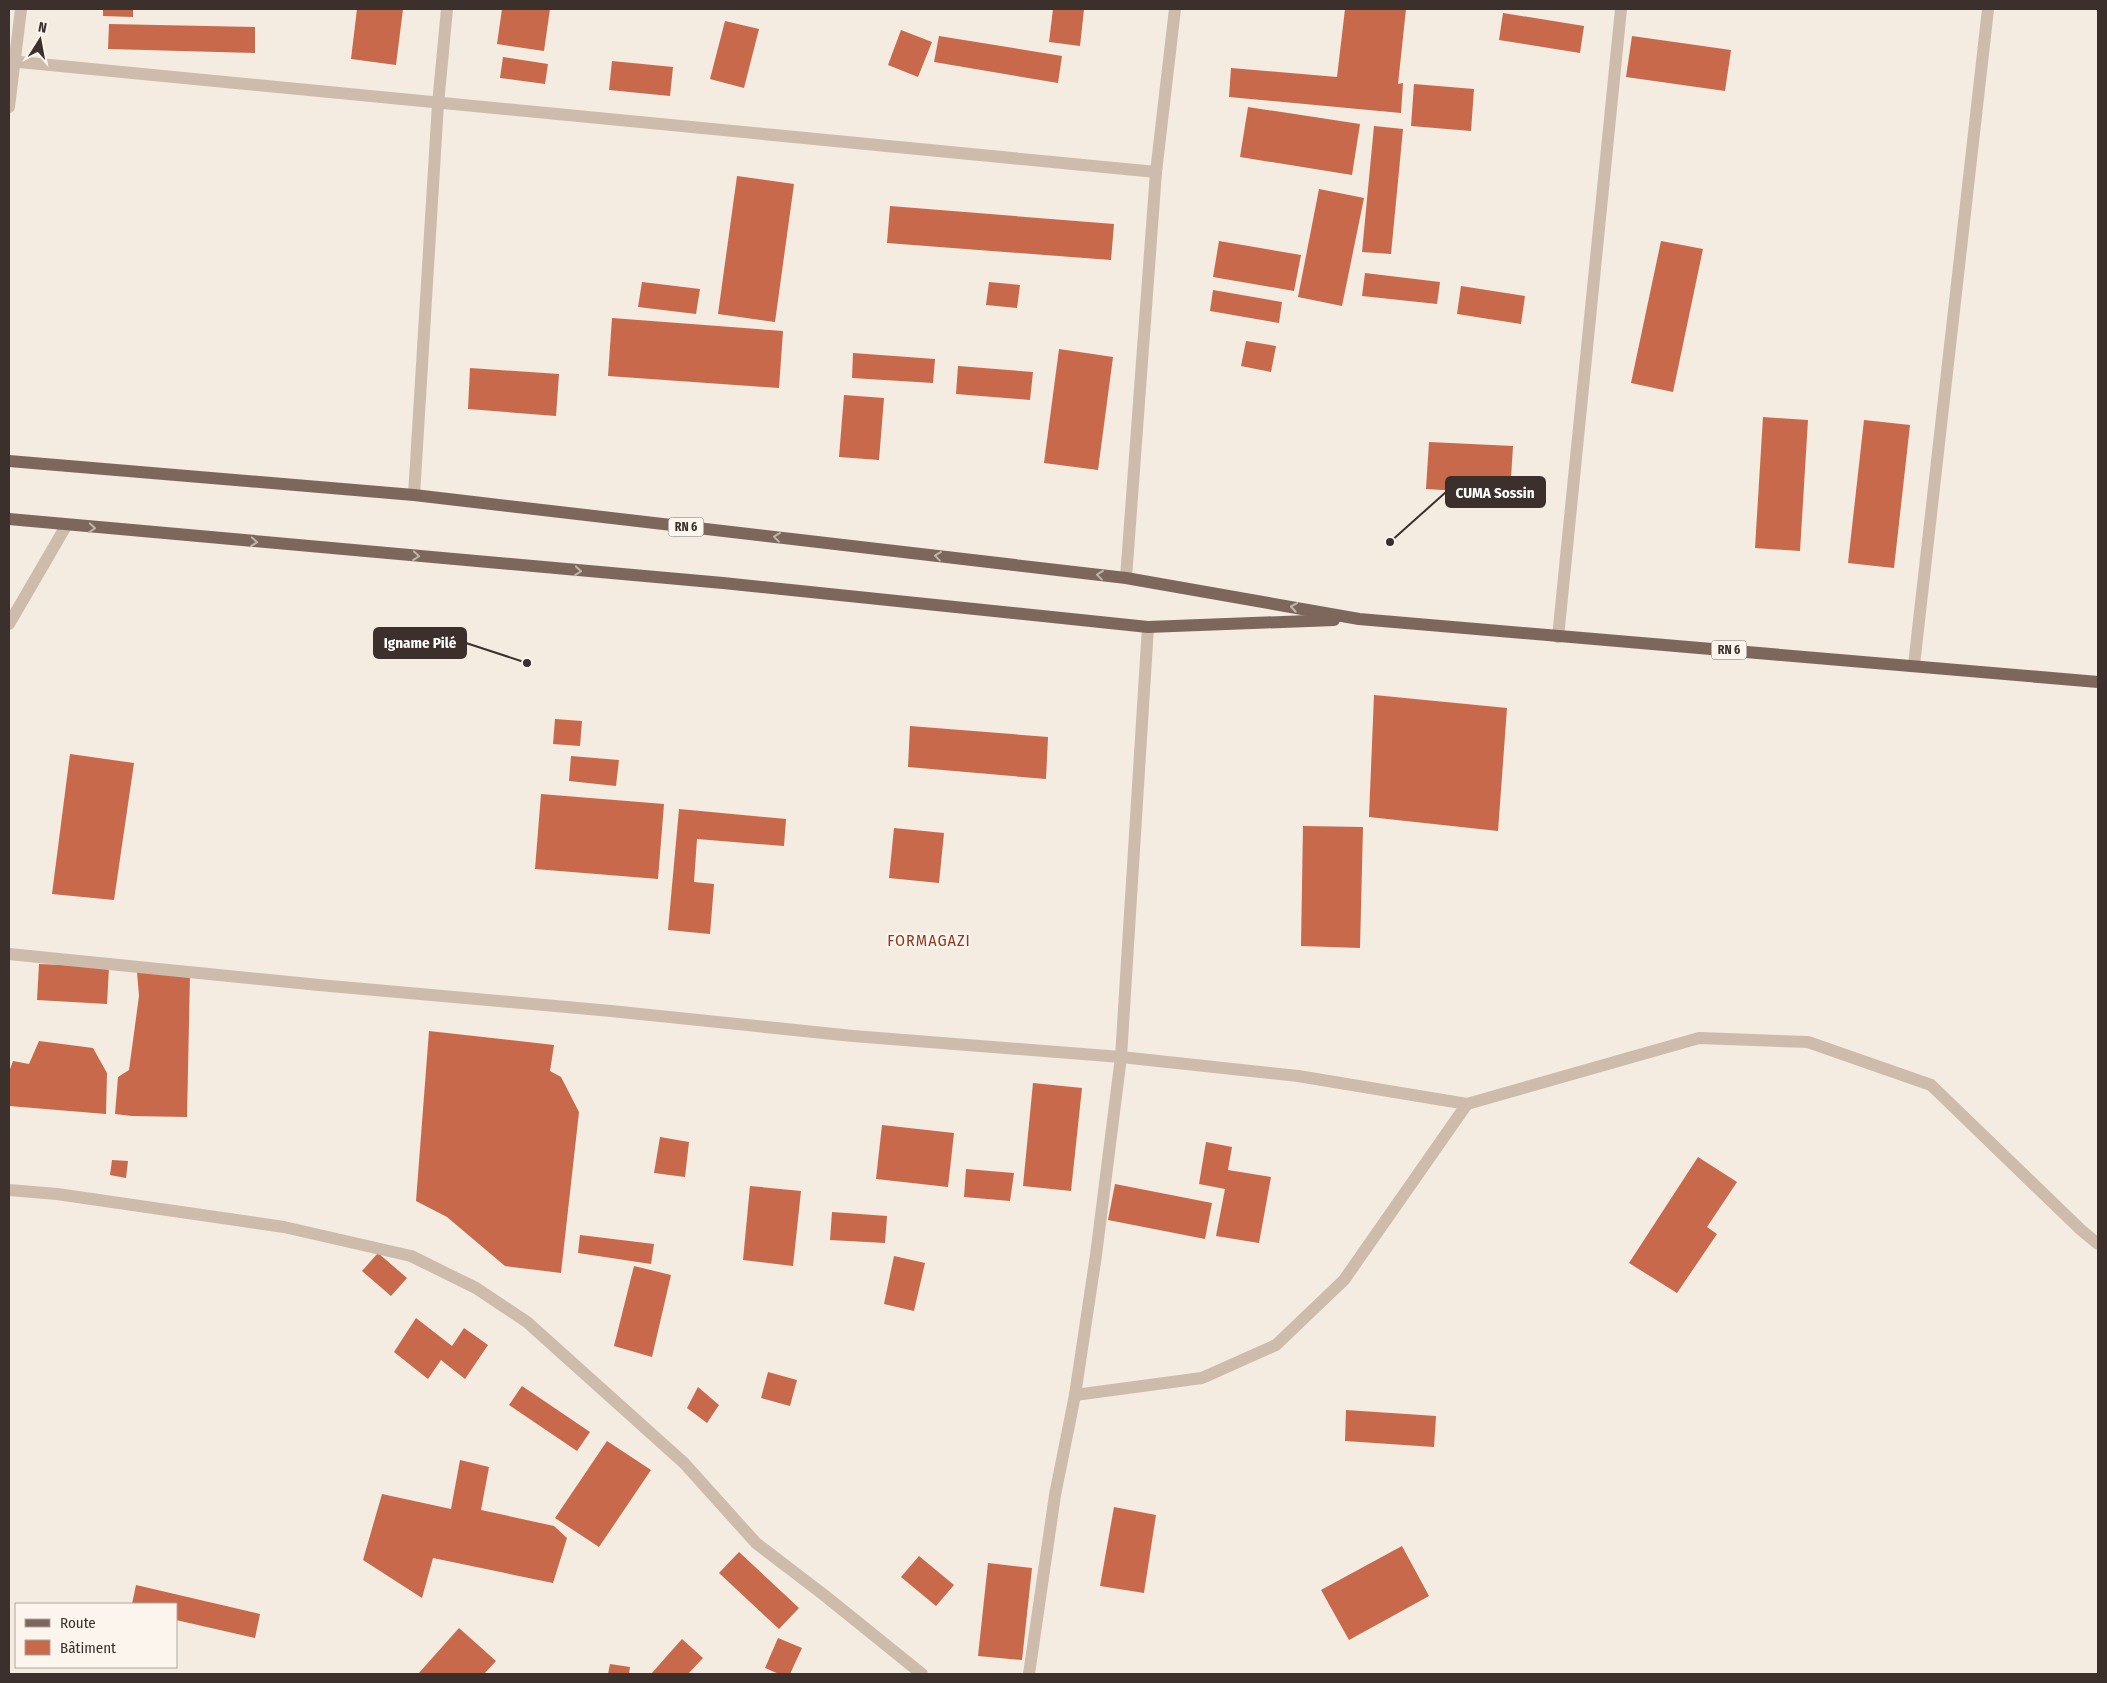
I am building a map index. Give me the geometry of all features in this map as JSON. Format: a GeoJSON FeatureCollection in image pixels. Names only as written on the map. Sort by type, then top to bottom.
{"type":"FeatureCollection","features":[{"type":"Feature","properties":{"kind":"main road","name":"RN 6"},"geometry":{"type":"LineString","coordinates":[[9,460],[414,495],[1126,578],[1360,619],[2098,682]]}},
{"type":"Feature","properties":{"kind":"main road","name":"RN 6"},"geometry":{"type":"LineString","coordinates":[[9,519],[66,526],[723,583],[1148,627],[1360,619]]}},
{"type":"Feature","properties":{"kind":"street"},"geometry":{"type":"LineString","coordinates":[[9,107],[11,61],[21,9]]}},
{"type":"Feature","properties":{"kind":"street"},"geometry":{"type":"LineString","coordinates":[[414,495],[438,104],[448,9]]}},
{"type":"Feature","properties":{"kind":"street"},"geometry":{"type":"LineString","coordinates":[[1126,578],[1156,172],[1174,9]]}},
{"type":"Feature","properties":{"kind":"street"},"geometry":{"type":"LineString","coordinates":[[1558,637],[1621,9]]}},
{"type":"Feature","properties":{"kind":"street"},"geometry":{"type":"LineString","coordinates":[[1914,665],[1988,9]]}},
{"type":"Feature","properties":{"kind":"street"},"geometry":{"type":"LineString","coordinates":[[11,61],[438,104],[1156,172]]}},
{"type":"Feature","properties":{"kind":"street"},"geometry":{"type":"LineString","coordinates":[[9,624],[66,526]]}},
{"type":"Feature","properties":{"kind":"street"},"geometry":{"type":"LineString","coordinates":[[1029,1674],[1055,1495],[1075,1395],[1098,1247],[1121,1057],[1148,627]]}},
{"type":"Feature","properties":{"kind":"street"},"geometry":{"type":"LineString","coordinates":[[9,954],[853,1036],[1121,1057],[1298,1076],[1467,1104],[1699,1038],[1808,1042],[1931,1085],[2080,1229],[2098,1244]]}},
{"type":"Feature","properties":{"kind":"street"},"geometry":{"type":"LineString","coordinates":[[1075,1395],[1202,1378],[1276,1345],[1344,1280],[1467,1104]]}},
{"type":"Feature","properties":{"kind":"street"},"geometry":{"type":"LineString","coordinates":[[9,1190],[57,1194],[284,1227],[411,1256],[476,1288],[528,1322],[684,1463],[756,1543],[824,1595],[917,1673]]}},
{"type":"Feature","properties":{"kind":"building"},"geometry":{"type":"Polygon","coordinates":[[[103,9],[133,9],[133,17],[103,16],[103,9]]]}},
{"type":"Feature","properties":{"kind":"building"},"geometry":{"type":"Polygon","coordinates":[[[357,9],[403,9],[396,65],[351,59],[357,9]]]}},
{"type":"Feature","properties":{"kind":"building"},"geometry":{"type":"Polygon","coordinates":[[[502,9],[550,9],[544,51],[497,44],[502,9]]]}},
{"type":"Feature","properties":{"kind":"building"},"geometry":{"type":"Polygon","coordinates":[[[1053,9],[1084,9],[1080,46],[1049,42],[1053,9]]]}},
{"type":"Feature","properties":{"kind":"building"},"geometry":{"type":"Polygon","coordinates":[[[1345,9],[1406,9],[1398,84],[1403,83],[1401,113],[1229,97],[1231,68],[1337,77],[1345,9]]]}},
{"type":"Feature","properties":{"kind":"building"},"geometry":{"type":"Polygon","coordinates":[[[1503,13],[1584,26],[1580,53],[1499,40],[1503,13]]]}},
{"type":"Feature","properties":{"kind":"building"},"geometry":{"type":"Polygon","coordinates":[[[725,21],[759,29],[744,88],[710,79],[725,21]]]}},
{"type":"Feature","properties":{"kind":"building"},"geometry":{"type":"Polygon","coordinates":[[[109,24],[255,27],[255,53],[108,49],[109,24]]]}},
{"type":"Feature","properties":{"kind":"building"},"geometry":{"type":"Polygon","coordinates":[[[901,30],[932,42],[918,77],[888,65],[901,30]]]}},
{"type":"Feature","properties":{"kind":"building"},"geometry":{"type":"Polygon","coordinates":[[[939,36],[1062,56],[1058,83],[934,62],[939,36]]]}},
{"type":"Feature","properties":{"kind":"building"},"geometry":{"type":"Polygon","coordinates":[[[1632,36],[1731,50],[1725,91],[1626,77],[1632,36]]]}},
{"type":"Feature","properties":{"kind":"building"},"geometry":{"type":"Polygon","coordinates":[[[503,57],[548,64],[545,84],[500,78],[503,57]]]}},
{"type":"Feature","properties":{"kind":"building"},"geometry":{"type":"Polygon","coordinates":[[[612,61],[673,67],[670,96],[609,90],[612,61]]]}},
{"type":"Feature","properties":{"kind":"building"},"geometry":{"type":"Polygon","coordinates":[[[1414,84],[1474,89],[1471,131],[1411,126],[1414,84]]]}},
{"type":"Feature","properties":{"kind":"building"},"geometry":{"type":"Polygon","coordinates":[[[1248,107],[1360,124],[1352,175],[1240,157],[1248,107]]]}},
{"type":"Feature","properties":{"kind":"building"},"geometry":{"type":"Polygon","coordinates":[[[1374,126],[1403,129],[1391,254],[1362,252],[1374,126]]]}},
{"type":"Feature","properties":{"kind":"building"},"geometry":{"type":"Polygon","coordinates":[[[737,176],[794,184],[775,322],[718,314],[737,176]]]}},
{"type":"Feature","properties":{"kind":"building"},"geometry":{"type":"Polygon","coordinates":[[[1319,189],[1364,198],[1342,306],[1298,297],[1319,189]]]}},
{"type":"Feature","properties":{"kind":"building"},"geometry":{"type":"Polygon","coordinates":[[[890,206],[1114,224],[1111,260],[887,243],[890,206]]]}},
{"type":"Feature","properties":{"kind":"building"},"geometry":{"type":"Polygon","coordinates":[[[1219,241],[1301,255],[1294,291],[1213,277],[1219,241]]]}},
{"type":"Feature","properties":{"kind":"building"},"geometry":{"type":"Polygon","coordinates":[[[1661,241],[1703,249],[1673,392],[1631,383],[1661,241]]]}},
{"type":"Feature","properties":{"kind":"building"},"geometry":{"type":"Polygon","coordinates":[[[1365,273],[1440,282],[1437,304],[1362,296],[1365,273]]]}},
{"type":"Feature","properties":{"kind":"building"},"geometry":{"type":"Polygon","coordinates":[[[642,282],[700,289],[696,314],[638,307],[642,282]]]}},
{"type":"Feature","properties":{"kind":"building"},"geometry":{"type":"Polygon","coordinates":[[[989,282],[1020,285],[1017,308],[986,305],[989,282]]]}},
{"type":"Feature","properties":{"kind":"building"},"geometry":{"type":"Polygon","coordinates":[[[1461,286],[1525,296],[1521,324],[1457,314],[1461,286]]]}},
{"type":"Feature","properties":{"kind":"building"},"geometry":{"type":"Polygon","coordinates":[[[1213,290],[1282,302],[1279,323],[1210,311],[1213,290]]]}},
{"type":"Feature","properties":{"kind":"building"},"geometry":{"type":"Polygon","coordinates":[[[612,318],[783,331],[779,388],[608,376],[612,318]]]}},
{"type":"Feature","properties":{"kind":"building"},"geometry":{"type":"Polygon","coordinates":[[[1246,341],[1276,346],[1271,372],[1241,366],[1246,341]]]}},
{"type":"Feature","properties":{"kind":"building"},"geometry":{"type":"Polygon","coordinates":[[[1059,349],[1113,357],[1098,470],[1044,463],[1059,349]]]}},
{"type":"Feature","properties":{"kind":"building"},"geometry":{"type":"Polygon","coordinates":[[[853,353],[935,359],[933,383],[852,378],[853,353]]]}},
{"type":"Feature","properties":{"kind":"building"},"geometry":{"type":"Polygon","coordinates":[[[958,366],[1033,372],[1030,400],[956,394],[958,366]]]}},
{"type":"Feature","properties":{"kind":"building"},"geometry":{"type":"Polygon","coordinates":[[[470,368],[559,374],[556,416],[468,409],[470,368]]]}},
{"type":"Feature","properties":{"kind":"building"},"geometry":{"type":"Polygon","coordinates":[[[844,395],[884,398],[879,460],[839,457],[844,395]]]}},
{"type":"Feature","properties":{"kind":"building"},"geometry":{"type":"Polygon","coordinates":[[[1763,417],[1808,420],[1800,551],[1755,548],[1763,417]]]}},
{"type":"Feature","properties":{"kind":"building"},"geometry":{"type":"Polygon","coordinates":[[[1864,420],[1910,425],[1894,568],[1848,563],[1864,420]]]}},
{"type":"Feature","properties":{"kind":"building"},"geometry":{"type":"Polygon","coordinates":[[[1429,442],[1513,446],[1510,494],[1426,489],[1429,442]]]}},
{"type":"Feature","properties":{"kind":"building"},"geometry":{"type":"Polygon","coordinates":[[[1374,695],[1507,708],[1498,831],[1369,817],[1374,695]]]}},
{"type":"Feature","properties":{"kind":"building"},"geometry":{"type":"Polygon","coordinates":[[[555,719],[582,721],[580,746],[553,744],[555,719]]]}},
{"type":"Feature","properties":{"kind":"building"},"geometry":{"type":"Polygon","coordinates":[[[910,726],[1048,737],[1046,779],[908,767],[910,726]]]}},
{"type":"Feature","properties":{"kind":"building"},"geometry":{"type":"Polygon","coordinates":[[[70,754],[134,763],[114,900],[52,894],[70,754]]]}},
{"type":"Feature","properties":{"kind":"building"},"geometry":{"type":"Polygon","coordinates":[[[571,756],[619,760],[616,786],[569,781],[571,756]]]}},
{"type":"Feature","properties":{"kind":"building"},"geometry":{"type":"Polygon","coordinates":[[[541,794],[664,804],[658,879],[535,869],[541,794]]]}},
{"type":"Feature","properties":{"kind":"building"},"geometry":{"type":"Polygon","coordinates":[[[679,809],[786,819],[784,846],[697,839],[694,882],[714,884],[710,934],[668,930],[679,809]]]}},
{"type":"Feature","properties":{"kind":"building"},"geometry":{"type":"Polygon","coordinates":[[[1303,826],[1363,827],[1360,948],[1301,946],[1303,826]]]}},
{"type":"Feature","properties":{"kind":"building"},"geometry":{"type":"Polygon","coordinates":[[[894,828],[944,833],[939,883],[889,878],[894,828]]]}},
{"type":"Feature","properties":{"kind":"building"},"geometry":{"type":"Polygon","coordinates":[[[39,964],[109,967],[107,1004],[37,1000],[39,964]]]}},
{"type":"Feature","properties":{"kind":"building"},"geometry":{"type":"Polygon","coordinates":[[[137,972],[190,974],[187,1117],[115,1114],[118,1077],[129,1070],[139,996],[137,972]]]}},
{"type":"Feature","properties":{"kind":"building"},"geometry":{"type":"Polygon","coordinates":[[[429,1031],[554,1045],[550,1071],[561,1077],[579,1112],[561,1273],[505,1266],[447,1217],[416,1201],[429,1031]]]}},
{"type":"Feature","properties":{"kind":"building"},"geometry":{"type":"Polygon","coordinates":[[[39,1041],[93,1048],[107,1073],[106,1114],[9,1106],[9,1072],[13,1061],[29,1064],[39,1041]]]}},
{"type":"Feature","properties":{"kind":"building"},"geometry":{"type":"Polygon","coordinates":[[[1033,1083],[1082,1088],[1071,1191],[1023,1186],[1033,1083]]]}},
{"type":"Feature","properties":{"kind":"building"},"geometry":{"type":"Polygon","coordinates":[[[882,1125],[954,1133],[948,1187],[876,1179],[882,1125]]]}},
{"type":"Feature","properties":{"kind":"building"},"geometry":{"type":"Polygon","coordinates":[[[660,1137],[689,1142],[685,1177],[654,1173],[660,1137]]]}},
{"type":"Feature","properties":{"kind":"building"},"geometry":{"type":"Polygon","coordinates":[[[1206,1142],[1232,1147],[1228,1170],[1271,1177],[1259,1243],[1216,1236],[1225,1189],[1199,1184],[1206,1142]]]}},
{"type":"Feature","properties":{"kind":"building"},"geometry":{"type":"Polygon","coordinates":[[[1698,1157],[1737,1182],[1707,1227],[1717,1234],[1677,1293],[1629,1263],[1698,1157]]]}},
{"type":"Feature","properties":{"kind":"building"},"geometry":{"type":"Polygon","coordinates":[[[112,1160],[128,1161],[126,1178],[110,1175],[112,1160]]]}},
{"type":"Feature","properties":{"kind":"building"},"geometry":{"type":"Polygon","coordinates":[[[966,1169],[1014,1173],[1010,1201],[964,1197],[966,1169]]]}},
{"type":"Feature","properties":{"kind":"building"},"geometry":{"type":"Polygon","coordinates":[[[1115,1184],[1212,1203],[1205,1239],[1108,1220],[1115,1184]]]}},
{"type":"Feature","properties":{"kind":"building"},"geometry":{"type":"Polygon","coordinates":[[[750,1186],[801,1191],[793,1266],[743,1260],[750,1186]]]}},
{"type":"Feature","properties":{"kind":"building"},"geometry":{"type":"Polygon","coordinates":[[[832,1212],[887,1216],[885,1243],[830,1240],[832,1212]]]}},
{"type":"Feature","properties":{"kind":"building"},"geometry":{"type":"Polygon","coordinates":[[[580,1235],[654,1244],[651,1264],[578,1253],[580,1235]]]}},
{"type":"Feature","properties":{"kind":"building"},"geometry":{"type":"Polygon","coordinates":[[[378,1253],[407,1278],[391,1296],[362,1271],[378,1253]]]}},
{"type":"Feature","properties":{"kind":"building"},"geometry":{"type":"Polygon","coordinates":[[[894,1256],[925,1263],[914,1311],[884,1304],[894,1256]]]}},
{"type":"Feature","properties":{"kind":"building"},"geometry":{"type":"Polygon","coordinates":[[[634,1266],[671,1275],[652,1357],[614,1346],[634,1266]]]}},
{"type":"Feature","properties":{"kind":"building"},"geometry":{"type":"Polygon","coordinates":[[[416,1318],[452,1346],[464,1328],[488,1345],[465,1379],[441,1360],[428,1379],[394,1352],[416,1318]]]}},
{"type":"Feature","properties":{"kind":"building"},"geometry":{"type":"Polygon","coordinates":[[[768,1372],[797,1380],[790,1406],[761,1398],[768,1372]]]}},
{"type":"Feature","properties":{"kind":"building"},"geometry":{"type":"Polygon","coordinates":[[[522,1386],[590,1432],[577,1451],[509,1405],[522,1386]]]}},
{"type":"Feature","properties":{"kind":"building"},"geometry":{"type":"Polygon","coordinates":[[[698,1387],[719,1405],[707,1423],[687,1408],[698,1387]]]}},
{"type":"Feature","properties":{"kind":"building"},"geometry":{"type":"Polygon","coordinates":[[[1346,1410],[1436,1416],[1434,1447],[1345,1441],[1346,1410]]]}},
{"type":"Feature","properties":{"kind":"building"},"geometry":{"type":"Polygon","coordinates":[[[607,1441],[651,1470],[599,1547],[555,1518],[607,1441]]]}},
{"type":"Feature","properties":{"kind":"building"},"geometry":{"type":"Polygon","coordinates":[[[460,1460],[489,1467],[481,1510],[554,1526],[567,1538],[553,1583],[433,1558],[422,1598],[363,1560],[382,1494],[451,1509],[460,1460]]]}},
{"type":"Feature","properties":{"kind":"building"},"geometry":{"type":"Polygon","coordinates":[[[1114,1507],[1156,1515],[1144,1593],[1100,1586],[1114,1507]]]}},
{"type":"Feature","properties":{"kind":"building"},"geometry":{"type":"Polygon","coordinates":[[[1402,1546],[1429,1596],[1349,1640],[1321,1590],[1402,1546]]]}},
{"type":"Feature","properties":{"kind":"building"},"geometry":{"type":"Polygon","coordinates":[[[739,1552],[799,1608],[779,1629],[719,1573],[739,1552]]]}},
{"type":"Feature","properties":{"kind":"building"},"geometry":{"type":"Polygon","coordinates":[[[919,1556],[954,1585],[936,1606],[901,1577],[919,1556]]]}},
{"type":"Feature","properties":{"kind":"building"},"geometry":{"type":"Polygon","coordinates":[[[988,1563],[1032,1568],[1022,1660],[978,1656],[988,1563]]]}},
{"type":"Feature","properties":{"kind":"building"},"geometry":{"type":"Polygon","coordinates":[[[136,1585],[260,1614],[255,1638],[178,1620],[178,1603],[132,1603],[136,1585]]]}},
{"type":"Feature","properties":{"kind":"building"},"geometry":{"type":"Polygon","coordinates":[[[459,1628],[496,1661],[484,1674],[418,1674],[459,1628]]]}},
{"type":"Feature","properties":{"kind":"building"},"geometry":{"type":"Polygon","coordinates":[[[778,1638],[802,1648],[790,1674],[779,1674],[765,1668],[778,1638]]]}},
{"type":"Feature","properties":{"kind":"building"},"geometry":{"type":"Polygon","coordinates":[[[682,1639],[703,1658],[688,1674],[651,1674],[682,1639]]]}},
{"type":"Feature","properties":{"kind":"building"},"geometry":{"type":"Polygon","coordinates":[[[610,1664],[630,1667],[629,1674],[608,1674],[610,1664]]]}},
{"type":"Feature","properties":{"kind":"place","name":"CUMA Sossin"},"geometry":{"type":"Point","coordinates":[1390,542]}},
{"type":"Feature","properties":{"kind":"place","name":"Igname Pilé"},"geometry":{"type":"Point","coordinates":[527,663]}},
{"type":"Feature","properties":{"kind":"district","name":"FORMAGAZI"},"geometry":{"type":"Point","coordinates":[929,940]}}]}
